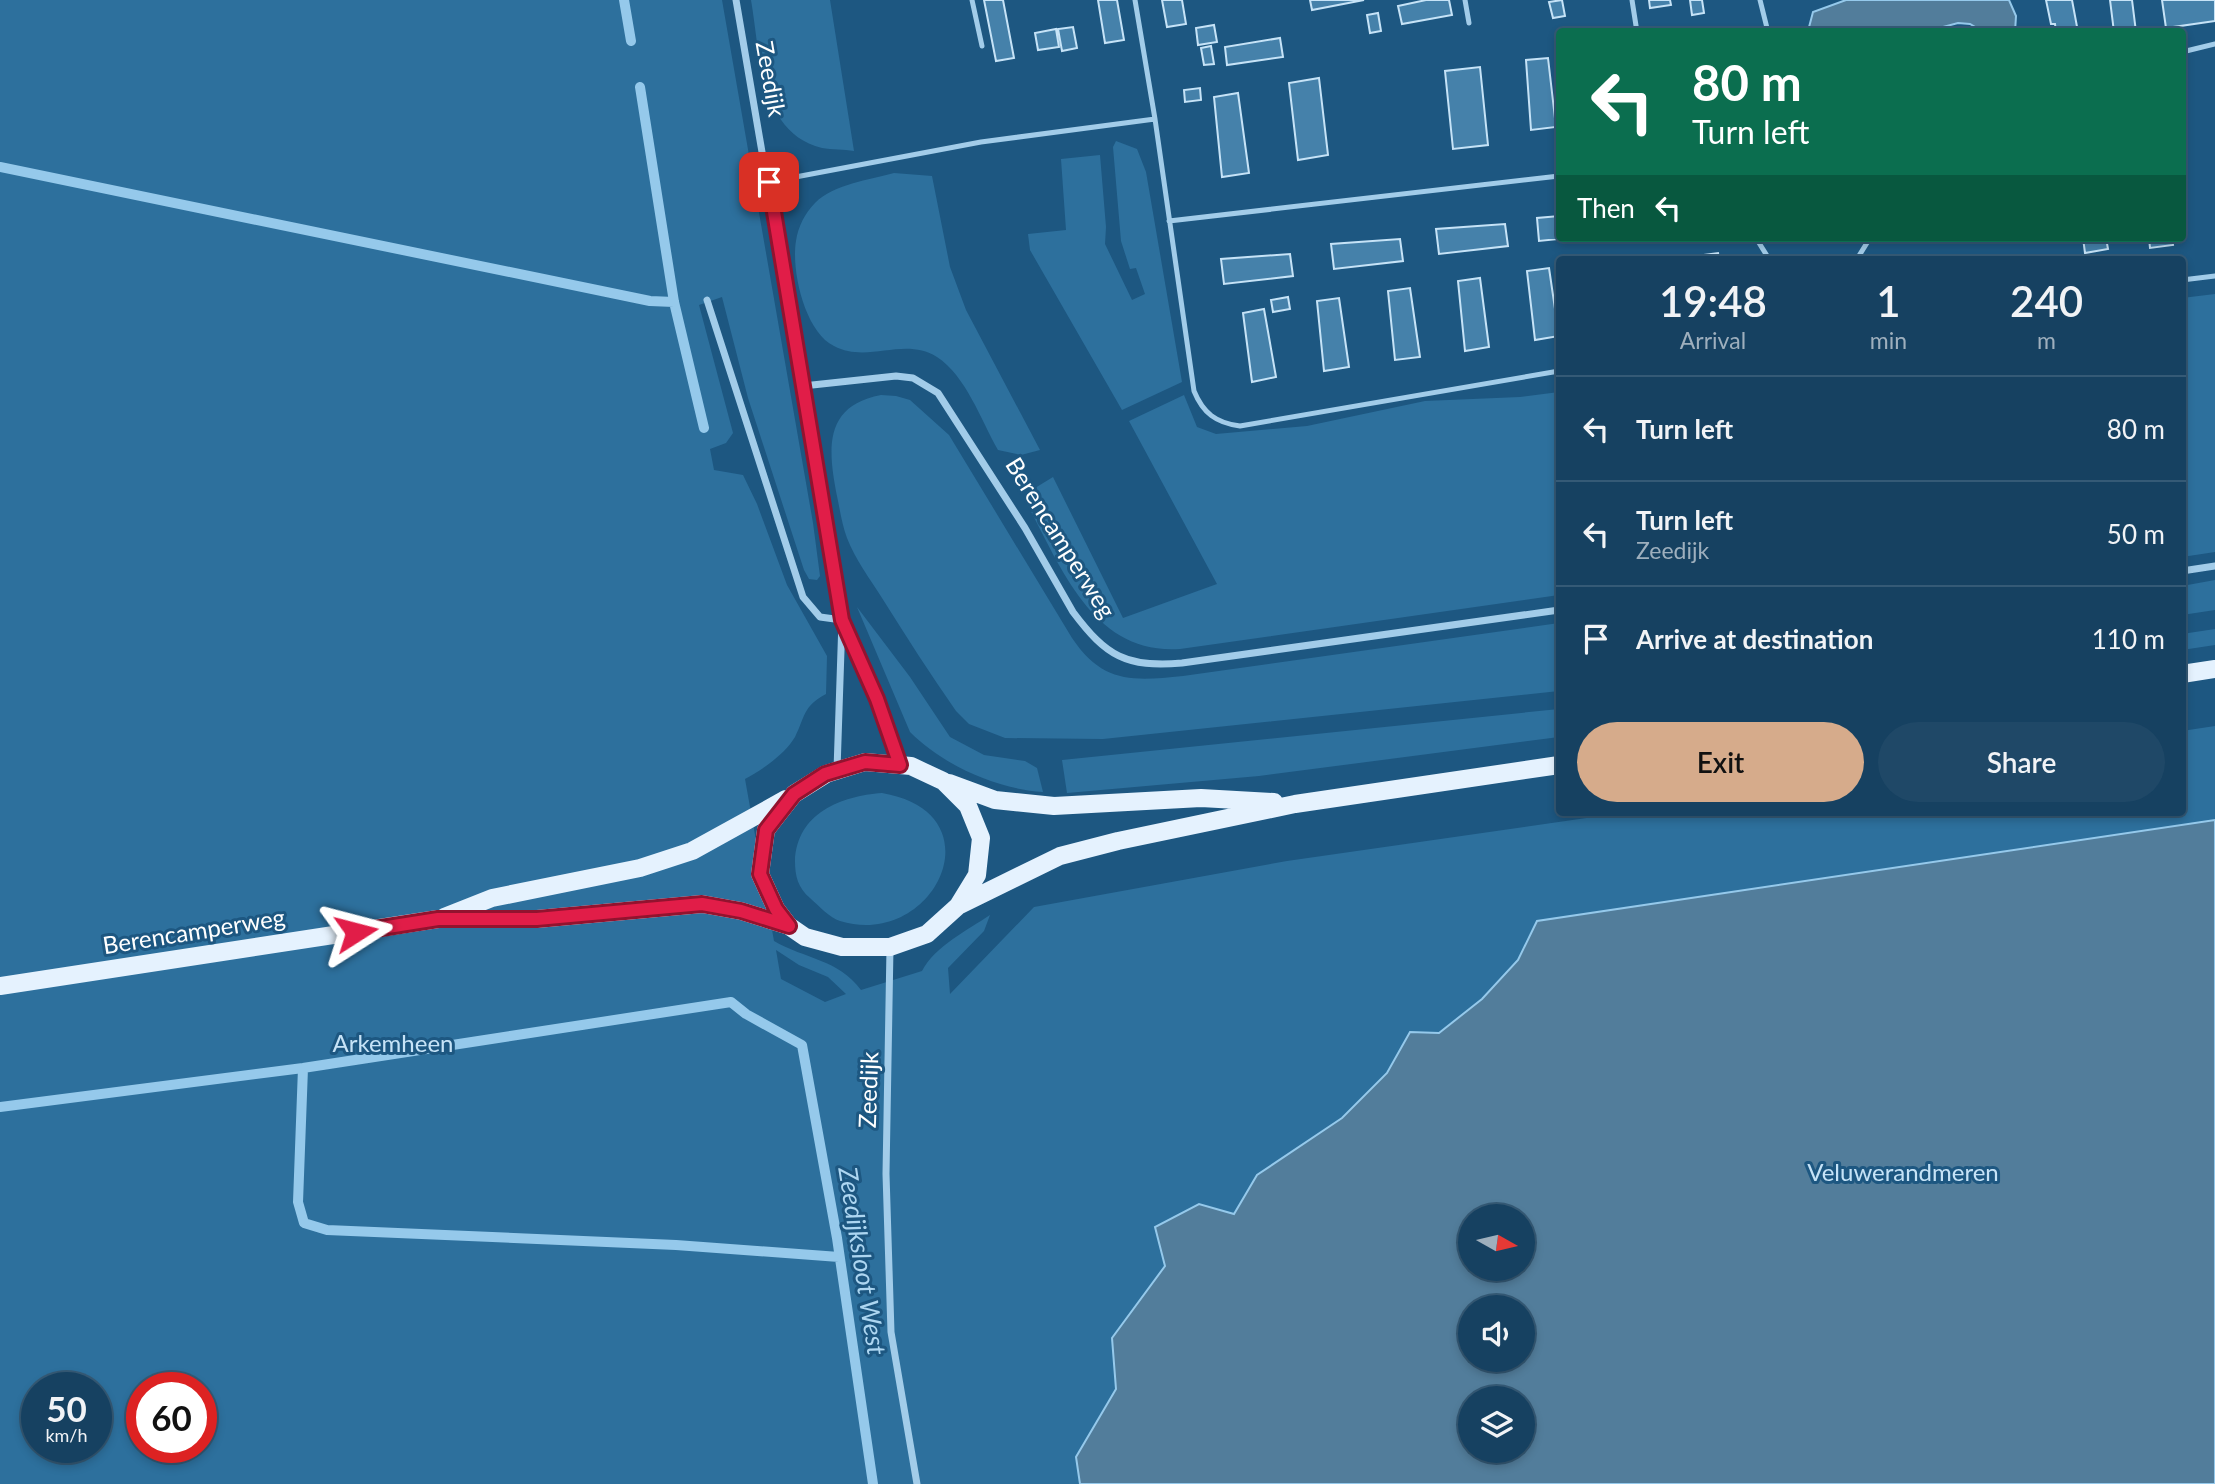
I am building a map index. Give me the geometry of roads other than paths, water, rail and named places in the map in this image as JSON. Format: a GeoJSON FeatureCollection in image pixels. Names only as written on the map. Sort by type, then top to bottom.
{"type":"FeatureCollection","features":[{"type":"Feature","properties":{"kind":"main road"},"geometry":{"type":"LineString","coordinates":[[2186,673],[2215,669]]}},
{"type":"Feature","properties":{"kind":"main road"},"geometry":{"type":"LineString","coordinates":[[1295,804],[1201,798],[1054,806],[995,800],[911,766],[865,762],[825,774],[794,794],[766,830],[760,874],[776,909],[789,926],[804,937],[842,947],[890,947],[927,934],[958,906],[1060,856],[1295,804],[1556,765]]}},
{"type":"Feature","properties":{"kind":"main road"},"geometry":{"type":"LineString","coordinates":[[943,781],[968,806],[981,838],[977,875],[958,906]]}},
{"type":"Feature","properties":{"kind":"main road","name":"Berencamperweg"},"geometry":{"type":"LineString","coordinates":[[438,919],[492,898],[640,868],[692,850],[739,827],[794,794]]}},
{"type":"Feature","properties":{"kind":"main road","name":"Berencamperweg"},"geometry":{"type":"LineString","coordinates":[[0,986],[438,919],[537,919],[702,904],[741,911],[789,926]]}},
{"type":"Feature","properties":{"kind":"street","name":"Zeedijk"},"geometry":{"type":"LineString","coordinates":[[736,0],[842,620],[837,770]]}},
{"type":"Feature","properties":{"kind":"street"},"geometry":{"type":"LineString","coordinates":[[707,300],[803,597],[820,617],[842,620]]}},
{"type":"Feature","properties":{"kind":"street","name":"Berencamperweg"},"geometry":{"type":"LineString","coordinates":[[803,386],[896,376],[913,378],[938,393],[962,426],[1073,612],[1088,632],[1102,647],[1142,663],[1182,663],[1556,610]]}},
{"type":"Feature","properties":{"kind":"street"},"geometry":{"type":"LineString","coordinates":[[2186,570],[2215,566]]}},
{"type":"Feature","properties":{"kind":"street","name":"Zeedijk"},"geometry":{"type":"LineString","coordinates":[[842,620],[877,699],[900,765]]}},
{"type":"Feature","properties":{"kind":"street","name":"Zeedijk"},"geometry":{"type":"LineString","coordinates":[[890,947],[886,1174],[891,1319],[917,1484]]}},
{"type":"Feature","properties":{"kind":"lane"},"geometry":{"type":"LineString","coordinates":[[972,0],[982,46]]}},
{"type":"Feature","properties":{"kind":"lane"},"geometry":{"type":"LineString","coordinates":[[1135,0],[1155,118],[1194,391],[1199,404],[1217,421],[1240,426],[1556,372]]}},
{"type":"Feature","properties":{"kind":"lane"},"geometry":{"type":"LineString","coordinates":[[1465,0],[1469,23]]}},
{"type":"Feature","properties":{"kind":"lane"},"geometry":{"type":"LineString","coordinates":[[1632,0],[1636,28]]}},
{"type":"Feature","properties":{"kind":"lane"},"geometry":{"type":"LineString","coordinates":[[1760,0],[1767,28]]}},
{"type":"Feature","properties":{"kind":"lane"},"geometry":{"type":"LineString","coordinates":[[2186,51],[2215,44]]}},
{"type":"Feature","properties":{"kind":"lane"},"geometry":{"type":"LineString","coordinates":[[769,182],[958,146],[1155,118]]}},
{"type":"Feature","properties":{"kind":"lane"},"geometry":{"type":"LineString","coordinates":[[1169,221],[1556,176]]}},
{"type":"Feature","properties":{"kind":"lane"},"geometry":{"type":"LineString","coordinates":[[2186,280],[2215,276]]}},
{"type":"Feature","properties":{"kind":"waterway"},"geometry":{"type":"LineString","coordinates":[[624,0],[631,41]]}},
{"type":"Feature","properties":{"kind":"waterway"},"geometry":{"type":"LineString","coordinates":[[640,87],[674,302],[704,428]]}},
{"type":"Feature","properties":{"kind":"waterway"},"geometry":{"type":"LineString","coordinates":[[0,167],[650,301],[674,302]]}},
{"type":"Feature","properties":{"kind":"waterway","name":"Zeedijksloot West"},"geometry":{"type":"LineString","coordinates":[[0,1107],[303,1068],[731,1002],[746,1014],[802,1045],[837,1238],[873,1484]]}},
{"type":"Feature","properties":{"kind":"waterway","name":"Zeedijksloot West"},"geometry":{"type":"LineString","coordinates":[[303,1068],[298,1202],[304,1223],[327,1230],[676,1245],[839,1257]]}},
{"type":"Feature","properties":{"kind":"park label","name":"Arkemheen"},"geometry":{"type":"Point","coordinates":[393,1044]}},
{"type":"Feature","properties":{"kind":"park label","name":"Veluwerandmeren"},"geometry":{"type":"Point","coordinates":[1903,1173]}}]}
